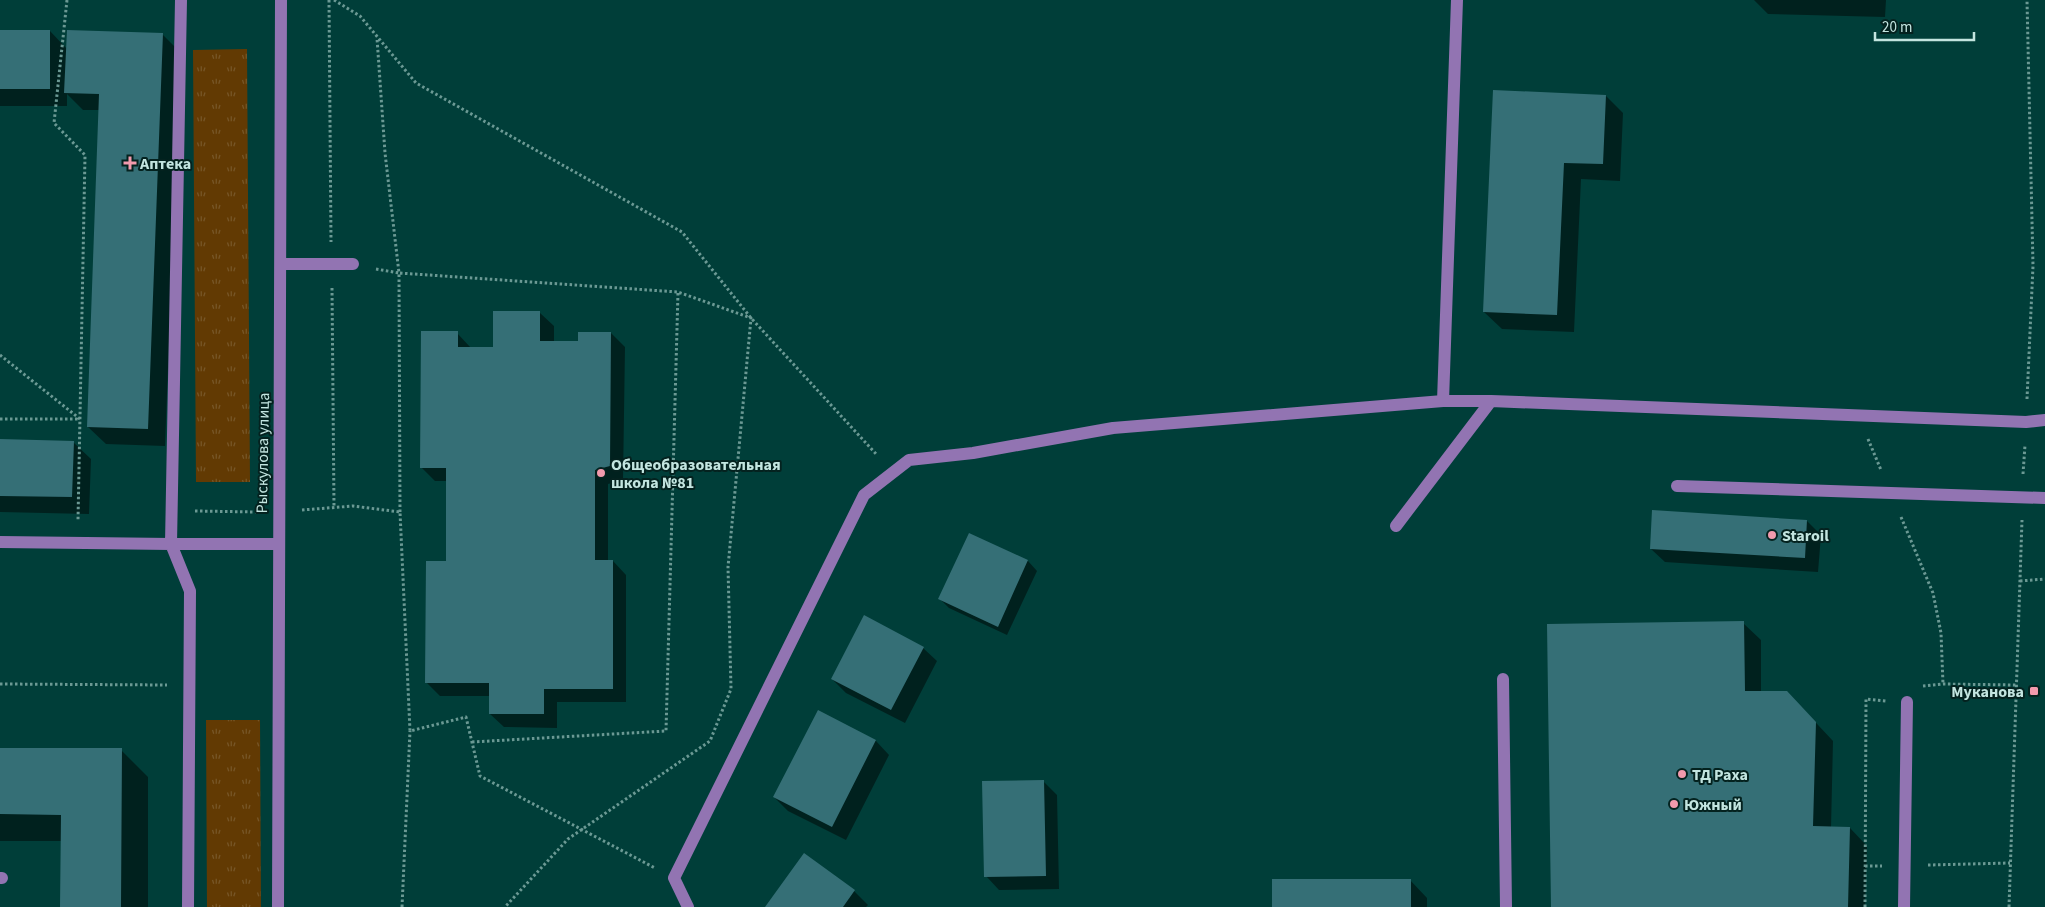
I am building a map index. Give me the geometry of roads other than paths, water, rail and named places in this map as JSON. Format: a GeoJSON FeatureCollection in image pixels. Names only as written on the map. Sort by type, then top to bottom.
{"type":"FeatureCollection","features":[{"type":"Feature","properties":{"kind":"street"},"geometry":{"type":"LineString","coordinates":[[181,0],[171,544],[190,591],[188,907]]}},
{"type":"Feature","properties":{"kind":"street","name":"Рыскулова улица"},"geometry":{"type":"LineString","coordinates":[[278,907],[281,0]]}},
{"type":"Feature","properties":{"kind":"street"},"geometry":{"type":"LineString","coordinates":[[1443,401],[1457,0]]}},
{"type":"Feature","properties":{"kind":"street"},"geometry":{"type":"LineString","coordinates":[[281,264],[353,264]]}},
{"type":"Feature","properties":{"kind":"street"},"geometry":{"type":"LineString","coordinates":[[688,907],[674,878],[864,495],[909,460],[973,453],[1113,428],[1443,401],[1491,401],[2026,422],[2045,420]]}},
{"type":"Feature","properties":{"kind":"street"},"geometry":{"type":"LineString","coordinates":[[1396,526],[1491,401]]}},
{"type":"Feature","properties":{"kind":"street"},"geometry":{"type":"LineString","coordinates":[[1676,486],[2045,498]]}},
{"type":"Feature","properties":{"kind":"street"},"geometry":{"type":"LineString","coordinates":[[0,542],[278,544]]}},
{"type":"Feature","properties":{"kind":"street"},"geometry":{"type":"LineString","coordinates":[[1503,679],[1506,907]]}},
{"type":"Feature","properties":{"kind":"street"},"geometry":{"type":"LineString","coordinates":[[1904,907],[1907,702]]}},
{"type":"Feature","properties":{"kind":"place","name":"Аптека"},"geometry":{"type":"Point","coordinates":[130,163]}},
{"type":"Feature","properties":{"kind":"place","name":"Общеобразовательная школа №81"},"geometry":{"type":"Point","coordinates":[601,473]}},
{"type":"Feature","properties":{"kind":"place","name":"Staroil"},"geometry":{"type":"Point","coordinates":[1772,535]}},
{"type":"Feature","properties":{"kind":"place","name":"Муканова"},"geometry":{"type":"Point","coordinates":[2034,691]}},
{"type":"Feature","properties":{"kind":"place","name":"ТД Раха"},"geometry":{"type":"Point","coordinates":[1682,774]}},
{"type":"Feature","properties":{"kind":"place","name":"Южный"},"geometry":{"type":"Point","coordinates":[1674,804]}}]}
